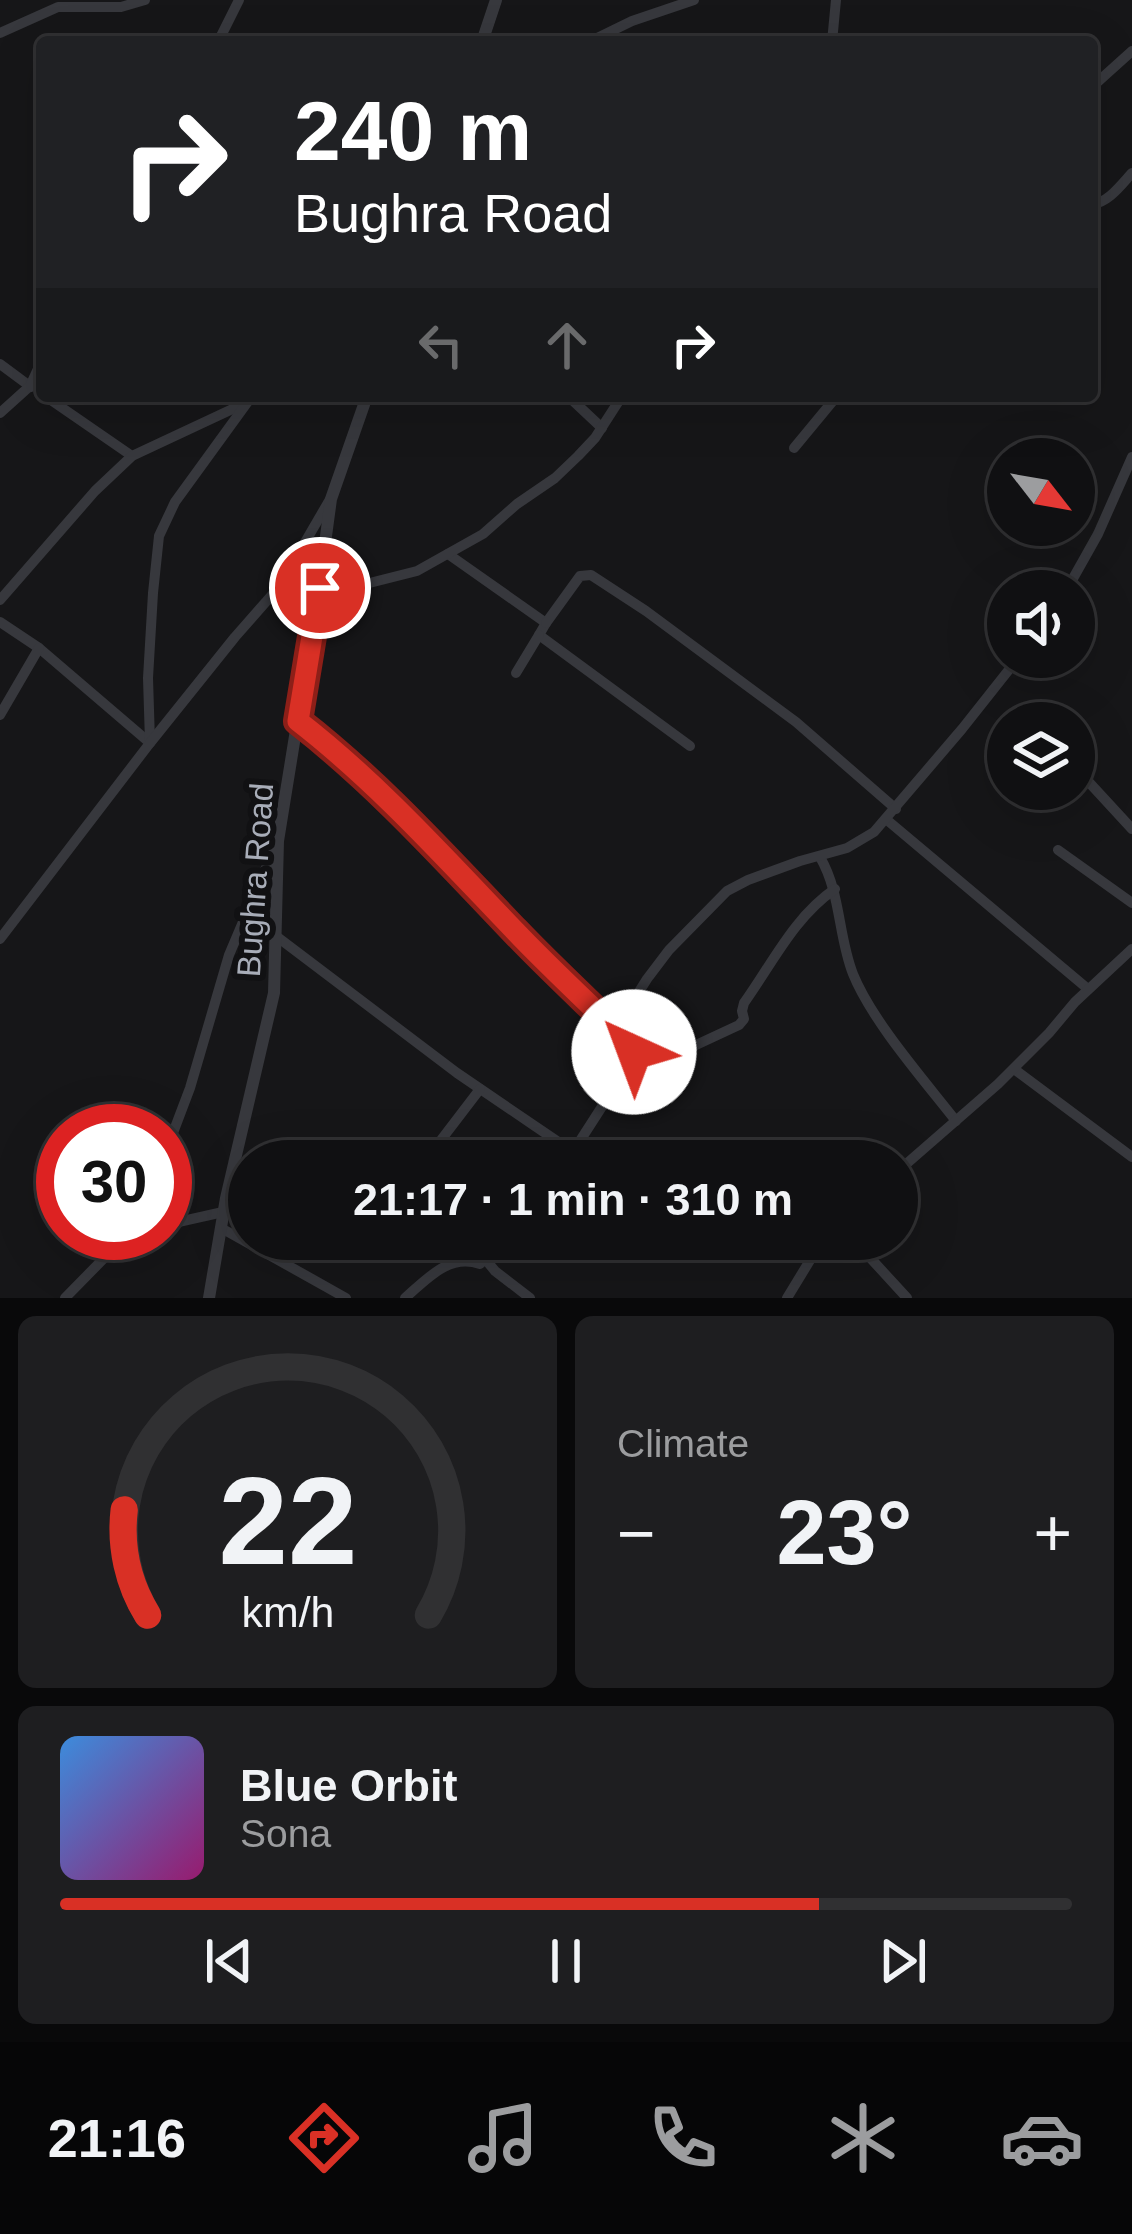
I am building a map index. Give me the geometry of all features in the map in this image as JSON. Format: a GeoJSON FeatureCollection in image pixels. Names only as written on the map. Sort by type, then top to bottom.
{"type":"FeatureCollection","features":[{"type":"Feature","properties":{"kind":"street"},"geometry":{"type":"LineString","coordinates":[[0,33],[58,7],[121,7],[145,0]]}},
{"type":"Feature","properties":{"kind":"street"},"geometry":{"type":"LineString","coordinates":[[221,36],[239,0]]}},
{"type":"Feature","properties":{"kind":"street"},"geometry":{"type":"LineString","coordinates":[[484,36],[496,0]]}},
{"type":"Feature","properties":{"kind":"street"},"geometry":{"type":"LineString","coordinates":[[601,36],[694,0]]}},
{"type":"Feature","properties":{"kind":"street"},"geometry":{"type":"LineString","coordinates":[[833,36],[836,0]]}},
{"type":"Feature","properties":{"kind":"street"},"geometry":{"type":"LineString","coordinates":[[1098,81],[1132,50]]}},
{"type":"Feature","properties":{"kind":"street"},"geometry":{"type":"LineString","coordinates":[[1098,203],[1132,173]]}},
{"type":"Feature","properties":{"kind":"street"},"geometry":{"type":"LineString","coordinates":[[0,364],[36,390]]}},
{"type":"Feature","properties":{"kind":"street"},"geometry":{"type":"LineString","coordinates":[[0,413],[30,386],[36,372]]}},
{"type":"Feature","properties":{"kind":"street"},"geometry":{"type":"LineString","coordinates":[[53,402],[132,455]]}},
{"type":"Feature","properties":{"kind":"street"},"geometry":{"type":"LineString","coordinates":[[0,600],[94,491],[132,455],[244,402]]}},
{"type":"Feature","properties":{"kind":"street"},"geometry":{"type":"LineString","coordinates":[[150,743],[148,678],[159,536],[175,502],[247,402]]}},
{"type":"Feature","properties":{"kind":"street","name":"Bughra Road"},"geometry":{"type":"LineString","coordinates":[[209,1298],[274,993],[278,841],[331,499],[365,402]]}},
{"type":"Feature","properties":{"kind":"street"},"geometry":{"type":"LineString","coordinates":[[574,402],[602,428]]}},
{"type":"Feature","properties":{"kind":"street"},"geometry":{"type":"LineString","coordinates":[[318,596],[406,575],[483,534],[587,447],[618,402]]}},
{"type":"Feature","properties":{"kind":"street"},"geometry":{"type":"LineString","coordinates":[[794,448],[832,402]]}},
{"type":"Feature","properties":{"kind":"street"},"geometry":{"type":"LineString","coordinates":[[1078,570],[1132,457]]}},
{"type":"Feature","properties":{"kind":"street"},"geometry":{"type":"LineString","coordinates":[[0,939],[150,743],[279,587],[331,499]]}},
{"type":"Feature","properties":{"kind":"street"},"geometry":{"type":"LineString","coordinates":[[448,554],[690,746]]}},
{"type":"Feature","properties":{"kind":"street"},"geometry":{"type":"LineString","coordinates":[[516,673],[573,583],[591,575],[796,722],[891,814],[1088,989]]}},
{"type":"Feature","properties":{"kind":"street"},"geometry":{"type":"LineString","coordinates":[[0,622],[39,648],[150,743]]}},
{"type":"Feature","properties":{"kind":"street"},"geometry":{"type":"LineString","coordinates":[[0,715],[39,648]]}},
{"type":"Feature","properties":{"kind":"street"},"geometry":{"type":"LineString","coordinates":[[615,1030],[669,950],[727,891],[765,873],[860,842],[891,814],[1002,678]]}},
{"type":"Feature","properties":{"kind":"street"},"geometry":{"type":"LineString","coordinates":[[298,721],[353,766],[634,1048]]}},
{"type":"Feature","properties":{"kind":"street"},"geometry":{"type":"LineString","coordinates":[[1095,789],[1132,829]]}},
{"type":"Feature","properties":{"kind":"street"},"geometry":{"type":"LineString","coordinates":[[184,1104],[229,956],[278,841]]}},
{"type":"Feature","properties":{"kind":"street"},"geometry":{"type":"LineString","coordinates":[[1058,850],[1132,903]]}},
{"type":"Feature","properties":{"kind":"street"},"geometry":{"type":"LineString","coordinates":[[820,857],[832,877],[836,915],[852,972],[898,1046],[956,1121]]}},
{"type":"Feature","properties":{"kind":"street"},"geometry":{"type":"LineString","coordinates":[[634,1048],[650,1042],[681,1052],[739,1025],[744,1003],[782,947],[820,899],[835,889]]}},
{"type":"Feature","properties":{"kind":"street"},"geometry":{"type":"LineString","coordinates":[[275,936],[548,1140]]}},
{"type":"Feature","properties":{"kind":"street"},"geometry":{"type":"LineString","coordinates":[[918,1154],[1014,1069],[1132,949]]}},
{"type":"Feature","properties":{"kind":"street"},"geometry":{"type":"LineString","coordinates":[[581,1140],[632,1060],[634,1048]]}},
{"type":"Feature","properties":{"kind":"street"},"geometry":{"type":"LineString","coordinates":[[1014,1069],[1132,1157]]}},
{"type":"Feature","properties":{"kind":"street"},"geometry":{"type":"LineString","coordinates":[[441,1140],[480,1089]]}},
{"type":"Feature","properties":{"kind":"street"},"geometry":{"type":"LineString","coordinates":[[192,1219],[224,1212]]}},
{"type":"Feature","properties":{"kind":"street"},"geometry":{"type":"LineString","coordinates":[[221,1228],[346,1298]]}},
{"type":"Feature","properties":{"kind":"street"},"geometry":{"type":"LineString","coordinates":[[65,1298],[103,1260]]}},
{"type":"Feature","properties":{"kind":"street"},"geometry":{"type":"LineString","coordinates":[[405,1298],[452,1262],[468,1260],[480,1264],[486,1260],[530,1298]]}},
{"type":"Feature","properties":{"kind":"street"},"geometry":{"type":"LineString","coordinates":[[787,1298],[811,1260]]}},
{"type":"Feature","properties":{"kind":"street"},"geometry":{"type":"LineString","coordinates":[[872,1260],[907,1298]]}},
{"type":"Feature","properties":{"kind":"route"},"geometry":{"type":"LineString","coordinates":[[320,588],[298,721],[336,750],[437,849],[634,1052]]}}]}
